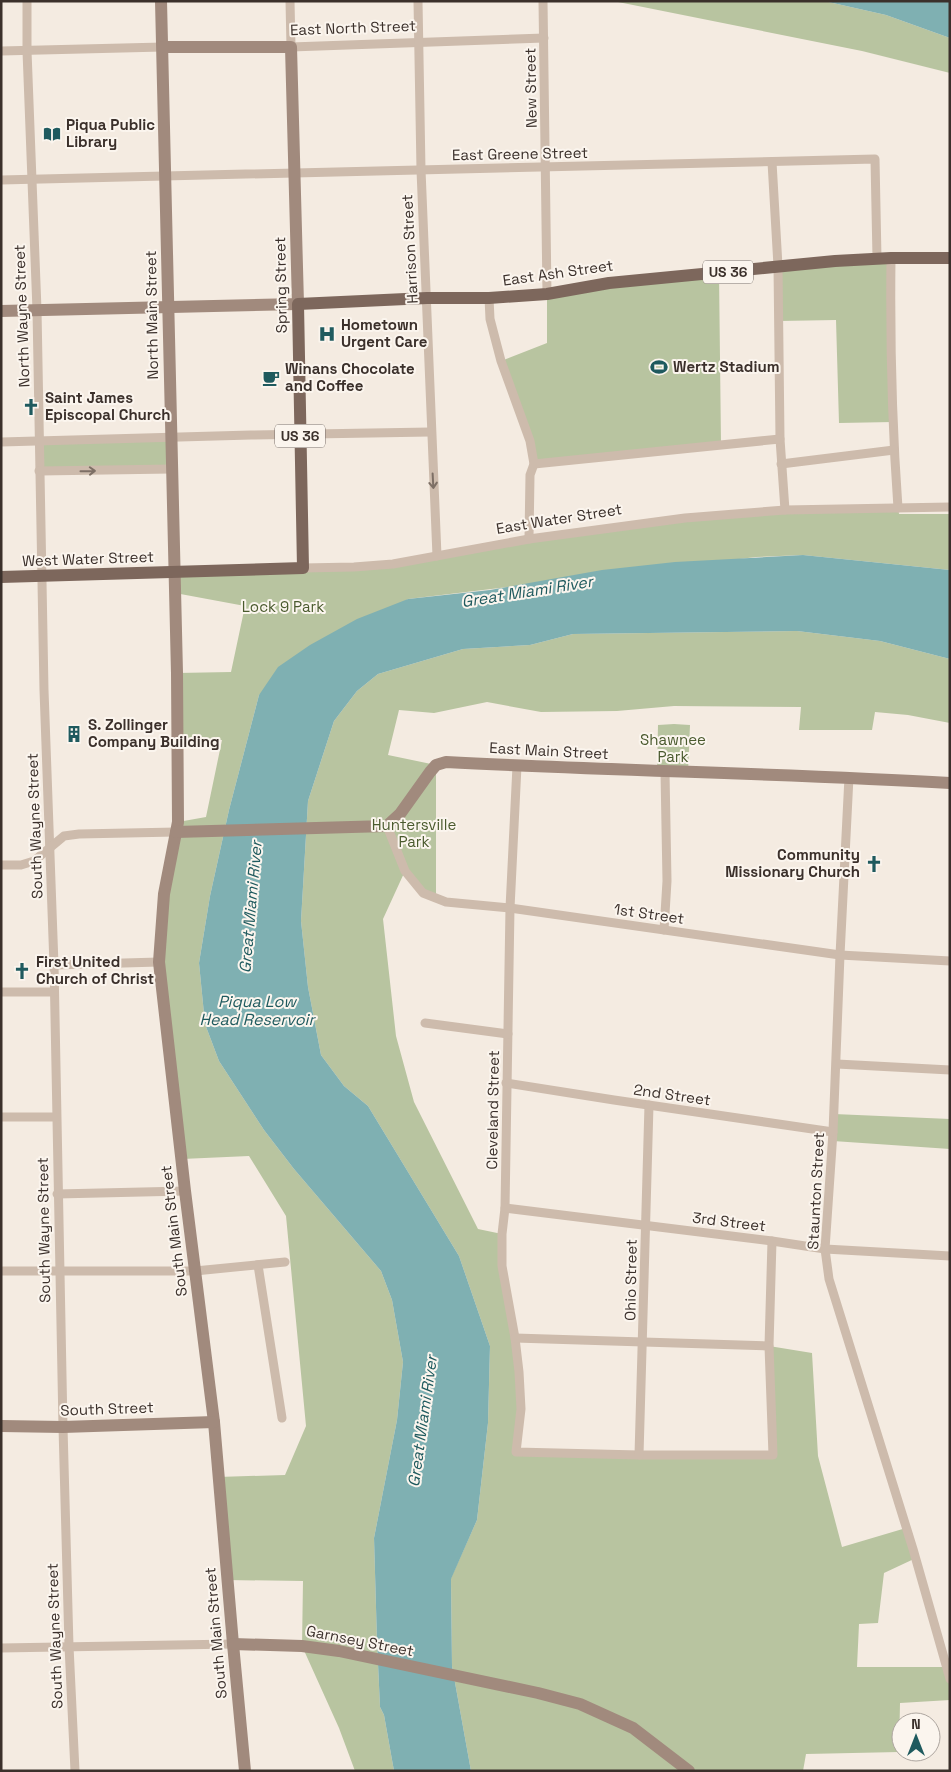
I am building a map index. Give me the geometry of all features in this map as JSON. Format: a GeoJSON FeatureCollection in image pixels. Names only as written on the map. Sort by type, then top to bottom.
{"type":"FeatureCollection","features":[{"type":"Feature","properties":{"kind":"main road","name":"East Ash Street"},"geometry":{"type":"LineString","coordinates":[[298,304],[427,298],[489,298],[547,294],[609,283],[778,266],[877,258],[950,258]]}},
{"type":"Feature","properties":{"kind":"main road","name":"Spring Street"},"geometry":{"type":"LineString","coordinates":[[298,304],[303,568]]}},
{"type":"Feature","properties":{"kind":"main road","name":"East Water Street"},"geometry":{"type":"LineString","coordinates":[[175,572],[303,568]]}},
{"type":"Feature","properties":{"kind":"main road","name":"West Water Street"},"geometry":{"type":"LineString","coordinates":[[1,577],[175,572]]}},
{"type":"Feature","properties":{"kind":"street","name":"North Wayne Street"},"geometry":{"type":"LineString","coordinates":[[27,1],[44,690]]}},
{"type":"Feature","properties":{"kind":"street","name":"North Main Street"},"geometry":{"type":"LineString","coordinates":[[161,1],[178,687]]}},
{"type":"Feature","properties":{"kind":"street","name":"Spring Street"},"geometry":{"type":"LineString","coordinates":[[290,1],[298,304]]}},
{"type":"Feature","properties":{"kind":"street","name":"Harrison Street"},"geometry":{"type":"LineString","coordinates":[[418,1],[421,170],[436,556]]}},
{"type":"Feature","properties":{"kind":"street","name":"New Street"},"geometry":{"type":"LineString","coordinates":[[543,1],[547,294]]}},
{"type":"Feature","properties":{"kind":"street","name":"East North Street"},"geometry":{"type":"LineString","coordinates":[[162,47],[291,47],[544,38]]}},
{"type":"Feature","properties":{"kind":"street"},"geometry":{"type":"LineString","coordinates":[[1,52],[162,47]]}},
{"type":"Feature","properties":{"kind":"street","name":"East Greene Street"},"geometry":{"type":"LineString","coordinates":[[1,180],[875,159],[877,258]]}},
{"type":"Feature","properties":{"kind":"street"},"geometry":{"type":"LineString","coordinates":[[772,162],[778,266],[780,438],[785,510]]}},
{"type":"Feature","properties":{"kind":"street"},"geometry":{"type":"LineString","coordinates":[[891,258],[890,319],[894,450],[898,508]]}},
{"type":"Feature","properties":{"kind":"street"},"geometry":{"type":"LineString","coordinates":[[489,298],[490,319],[501,362],[530,441],[534,464],[530,475],[529,539]]}},
{"type":"Feature","properties":{"kind":"street","name":"East Ash Street"},"geometry":{"type":"LineString","coordinates":[[1,311],[298,304]]}},
{"type":"Feature","properties":{"kind":"street"},"geometry":{"type":"LineString","coordinates":[[1,442],[171,436],[430,432]]}},
{"type":"Feature","properties":{"kind":"street"},"geometry":{"type":"LineString","coordinates":[[534,464],[780,438]]}},
{"type":"Feature","properties":{"kind":"street"},"geometry":{"type":"LineString","coordinates":[[782,464],[894,450]]}},
{"type":"Feature","properties":{"kind":"street"},"geometry":{"type":"LineString","coordinates":[[39,471],[172,469]]}},
{"type":"Feature","properties":{"kind":"street","name":"East Water Street"},"geometry":{"type":"LineString","coordinates":[[303,568],[394,564],[529,539],[685,518],[785,510],[950,507]]}},
{"type":"Feature","properties":{"kind":"street","name":"South Main Street"},"geometry":{"type":"LineString","coordinates":[[178,687],[178,822],[170,855],[164,894],[159,962],[214,1422],[245,1771]]}},
{"type":"Feature","properties":{"kind":"street","name":"South Wayne Street"},"geometry":{"type":"LineString","coordinates":[[44,690],[54,965],[57,1194],[69,1646],[75,1771]]}},
{"type":"Feature","properties":{"kind":"street","name":"East Main Street"},"geometry":{"type":"LineString","coordinates":[[387,826],[400,814],[436,765],[446,762],[665,772],[849,777],[950,784]]}},
{"type":"Feature","properties":{"kind":"street","name":"Cleveland Street"},"geometry":{"type":"LineString","coordinates":[[517,766],[510,908],[505,1208],[502,1234],[502,1266],[520,1372],[520,1409],[516,1452],[639,1455]]}},
{"type":"Feature","properties":{"kind":"street"},"geometry":{"type":"LineString","coordinates":[[664,930],[667,881],[665,772]]}},
{"type":"Feature","properties":{"kind":"street","name":"Staunton Street"},"geometry":{"type":"LineString","coordinates":[[849,777],[834,1132],[825,1249],[830,1279],[913,1549],[950,1679]]}},
{"type":"Feature","properties":{"kind":"street"},"geometry":{"type":"LineString","coordinates":[[1,865],[21,865],[34,861],[64,836],[79,834],[387,826]]}},
{"type":"Feature","properties":{"kind":"street","name":"1st Street"},"geometry":{"type":"LineString","coordinates":[[387,826],[405,871],[423,893],[446,902],[510,908],[840,955],[950,961]]}},
{"type":"Feature","properties":{"kind":"street"},"geometry":{"type":"LineString","coordinates":[[54,965],[159,962]]}},
{"type":"Feature","properties":{"kind":"street"},"geometry":{"type":"LineString","coordinates":[[1,992],[54,992]]}},
{"type":"Feature","properties":{"kind":"street"},"geometry":{"type":"LineString","coordinates":[[425,1023],[508,1034]]}},
{"type":"Feature","properties":{"kind":"street"},"geometry":{"type":"LineString","coordinates":[[837,1064],[950,1070]]}},
{"type":"Feature","properties":{"kind":"street","name":"2nd Street"},"geometry":{"type":"LineString","coordinates":[[506,1083],[834,1132]]}},
{"type":"Feature","properties":{"kind":"street","name":"Ohio Street"},"geometry":{"type":"LineString","coordinates":[[639,1455],[649,1105]]}},
{"type":"Feature","properties":{"kind":"street"},"geometry":{"type":"LineString","coordinates":[[1,1118],[56,1117]]}},
{"type":"Feature","properties":{"kind":"street"},"geometry":{"type":"LineString","coordinates":[[57,1194],[185,1190]]}},
{"type":"Feature","properties":{"kind":"street","name":"3rd Street"},"geometry":{"type":"LineString","coordinates":[[505,1208],[825,1249],[950,1256]]}},
{"type":"Feature","properties":{"kind":"street"},"geometry":{"type":"LineString","coordinates":[[639,1455],[773,1455],[769,1346],[772,1241]]}},
{"type":"Feature","properties":{"kind":"street"},"geometry":{"type":"LineString","coordinates":[[1,1271],[195,1271],[285,1262]]}},
{"type":"Feature","properties":{"kind":"street"},"geometry":{"type":"LineString","coordinates":[[258,1265],[282,1418]]}},
{"type":"Feature","properties":{"kind":"street"},"geometry":{"type":"LineString","coordinates":[[515,1338],[769,1346]]}},
{"type":"Feature","properties":{"kind":"street","name":"South Street"},"geometry":{"type":"LineString","coordinates":[[1,1426],[63,1427],[214,1422]]}},
{"type":"Feature","properties":{"kind":"street","name":"Garnsey Street"},"geometry":{"type":"LineString","coordinates":[[1,1648],[233,1644],[302,1646],[338,1651],[538,1693],[580,1704],[633,1728],[689,1771]]}},
{"type":"Feature","properties":{"kind":"green space"},"geometry":{"type":"Polygon","coordinates":[[[613,1],[824,1],[886,15],[950,38],[950,73],[862,51],[613,1]]]}},
{"type":"Feature","properties":{"kind":"green space"},"geometry":{"type":"Polygon","coordinates":[[[891,258],[893,422],[839,423],[836,320],[779,321],[778,267],[891,258]]]}},
{"type":"Feature","properties":{"kind":"green space"},"geometry":{"type":"Polygon","coordinates":[[[719,273],[721,445],[534,464],[501,361],[547,343],[547,294],[719,273]]]}},
{"type":"Feature","properties":{"kind":"green space"},"geometry":{"type":"Polygon","coordinates":[[[171,437],[172,469],[39,471],[39,441],[171,437]]]}},
{"type":"Feature","properties":{"kind":"green space","name":"Lock 9 Park"},"geometry":{"type":"Polygon","coordinates":[[[898,508],[899,514],[950,514],[950,570],[803,555],[756,557],[408,599],[259,695],[229,810],[210,896],[199,963],[205,1024],[219,1061],[264,1130],[294,1169],[381,1271],[392,1300],[403,1362],[397,1420],[374,1538],[380,1707],[384,1715],[394,1771],[355,1771],[339,1728],[302,1646],[303,1581],[227,1580],[218,1477],[285,1475],[306,1426],[286,1216],[249,1156],[182,1159],[159,962],[178,822],[206,817],[222,740],[178,739],[177,673],[231,672],[245,606],[175,593],[175,572],[354,567],[685,518],[898,508]]]}},
{"type":"Feature","properties":{"kind":"green space","name":"Huntersville Park"},"geometry":{"type":"Polygon","coordinates":[[[797,631],[880,641],[950,659],[950,723],[908,715],[875,712],[872,730],[799,730],[801,707],[674,706],[617,711],[541,712],[487,702],[434,713],[399,710],[388,755],[436,765],[436,898],[423,893],[405,871],[383,919],[396,1036],[414,1102],[478,1229],[502,1234],[519,1372],[517,1452],[773,1455],[769,1346],[812,1353],[818,1456],[842,1547],[906,1528],[916,1558],[884,1573],[878,1623],[859,1624],[857,1667],[946,1667],[950,1679],[950,1700],[900,1703],[900,1712],[891,1712],[891,1752],[806,1754],[803,1771],[471,1771],[452,1666],[451,1578],[477,1520],[488,1423],[490,1346],[459,1256],[368,1106],[344,1086],[321,1055],[308,987],[301,921],[308,801],[334,721],[357,691],[378,674],[463,649],[530,645],[573,634],[797,631]]]}},
{"type":"Feature","properties":{"kind":"green space","name":"Shawnee Park"},"geometry":{"type":"Polygon","coordinates":[[[658,725],[690,725],[688,773],[657,772],[658,725]]]}},
{"type":"Feature","properties":{"kind":"green space"},"geometry":{"type":"Polygon","coordinates":[[[834,1114],[950,1119],[950,1149],[833,1141],[834,1114]]]}},
{"type":"Feature","properties":{"kind":"water"},"geometry":{"type":"Polygon","coordinates":[[[824,1],[950,1],[950,38],[886,15],[824,1]]]}},
{"type":"Feature","properties":{"kind":"water","name":"Piqua Low Head Reservoir"},"geometry":{"type":"Polygon","coordinates":[[[803,555],[950,570],[950,659],[880,641],[797,631],[573,634],[530,645],[463,649],[378,674],[357,691],[334,721],[308,801],[301,921],[308,987],[321,1055],[344,1086],[368,1106],[459,1256],[490,1346],[488,1423],[477,1520],[451,1579],[452,1666],[471,1771],[394,1771],[384,1715],[380,1707],[374,1538],[397,1420],[403,1362],[392,1300],[381,1271],[294,1169],[264,1130],[219,1061],[205,1024],[199,963],[210,896],[229,810],[259,695],[278,667],[310,645],[357,619],[408,599],[490,590],[602,570],[675,562],[803,555]]]}},
{"type":"Feature","properties":{"kind":"place","name":"Piqua Public Library"},"geometry":{"type":"Point","coordinates":[52,134]}},
{"type":"Feature","properties":{"kind":"place","name":"Hometown Urgent Care"},"geometry":{"type":"Point","coordinates":[327,334]}},
{"type":"Feature","properties":{"kind":"place","name":"Wertz Stadium"},"geometry":{"type":"Point","coordinates":[659,367]}},
{"type":"Feature","properties":{"kind":"place","name":"Winans Chocolate and Coffee"},"geometry":{"type":"Point","coordinates":[271,378]}},
{"type":"Feature","properties":{"kind":"place","name":"Saint James Episcopal Church"},"geometry":{"type":"Point","coordinates":[31,407]}},
{"type":"Feature","properties":{"kind":"place","name":"S. Zollinger Company Building"},"geometry":{"type":"Point","coordinates":[74,734]}},
{"type":"Feature","properties":{"kind":"place","name":"Community Missionary Church"},"geometry":{"type":"Point","coordinates":[874,864]}},
{"type":"Feature","properties":{"kind":"place","name":"First United Church of Christ"},"geometry":{"type":"Point","coordinates":[22,971]}},
{"type":"Feature","properties":{"kind":"water label","name":"Great Miami River"},"geometry":{"type":"Point","coordinates":[527,591]}},
{"type":"Feature","properties":{"kind":"water label","name":"Great Miami River"},"geometry":{"type":"Point","coordinates":[250,907]}},
{"type":"Feature","properties":{"kind":"water label","name":"Great Miami River"},"geometry":{"type":"Point","coordinates":[422,1421]}}]}
